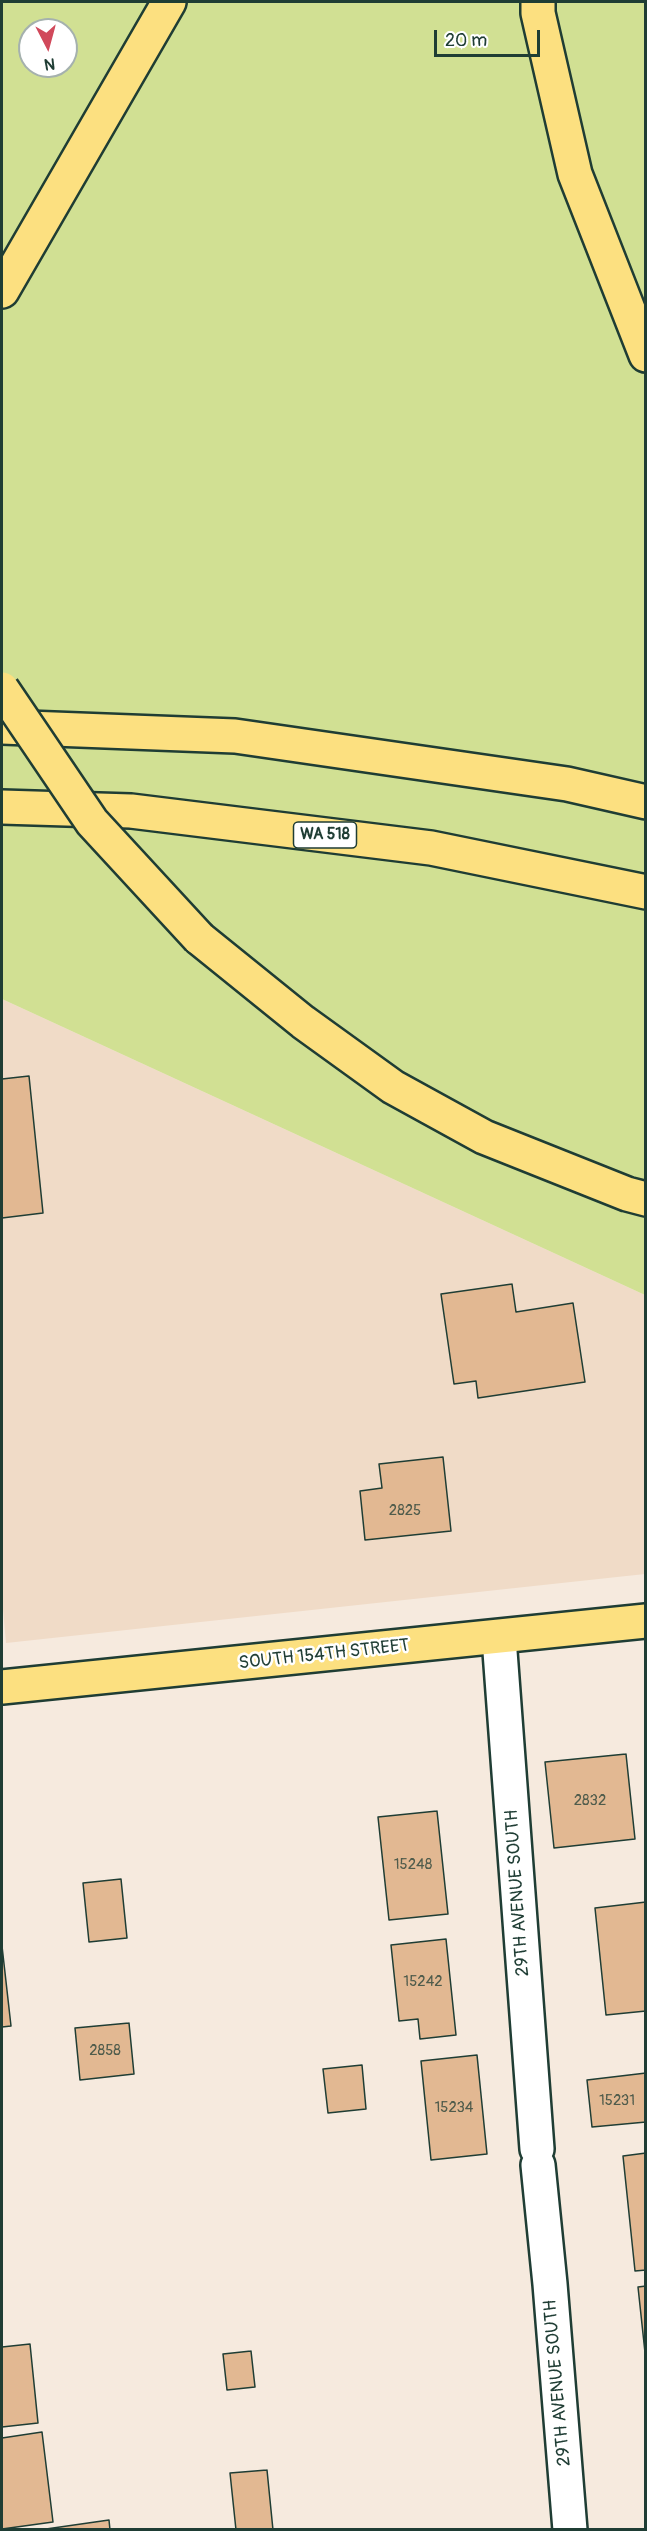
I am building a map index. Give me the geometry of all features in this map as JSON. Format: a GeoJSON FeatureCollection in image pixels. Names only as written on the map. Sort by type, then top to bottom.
{"type":"FeatureCollection","features":[{"type":"Feature","properties":{"kind":"main road"},"geometry":{"type":"LineString","coordinates":[[2,291],[169,2]]}},
{"type":"Feature","properties":{"kind":"main road"},"geometry":{"type":"LineString","coordinates":[[538,2],[538,13],[575,174],[645,355]]}},
{"type":"Feature","properties":{"kind":"main road"},"geometry":{"type":"LineString","coordinates":[[2,689],[92,822],[199,938],[303,1022],[393,1087],[484,1137],[627,1194],[645,1199]]}},
{"type":"Feature","properties":{"kind":"main road"},"geometry":{"type":"LineString","coordinates":[[2,727],[235,736],[567,784],[645,802]]}},
{"type":"Feature","properties":{"kind":"main road","name":"WA 518"},"geometry":{"type":"LineString","coordinates":[[2,807],[131,811],[431,848],[645,892]]}},
{"type":"Feature","properties":{"kind":"main road","name":"SOUTH 154TH STREET"},"geometry":{"type":"LineString","coordinates":[[2,1687],[499,1638],[645,1621]]}},
{"type":"Feature","properties":{"kind":"street","name":"29TH AVENUE SOUTH"},"geometry":{"type":"LineString","coordinates":[[499,1638],[537,2157],[570,2529]]}},
{"type":"Feature","properties":{"kind":"shaded area"},"geometry":{"type":"Polygon","coordinates":[[[2,999],[645,1295],[645,1574],[6,1643],[2,1598],[2,999]]]}},
{"type":"Feature","properties":{"kind":"green space"},"geometry":{"type":"Polygon","coordinates":[[[2,2],[645,2],[645,1295],[2,999],[2,2]]]}},
{"type":"Feature","properties":{"kind":"building"},"geometry":{"type":"Polygon","coordinates":[[[29,1076],[43,1213],[2,1218],[2,1079],[29,1076]]]}},
{"type":"Feature","properties":{"kind":"building"},"geometry":{"type":"Polygon","coordinates":[[[512,1284],[516,1312],[573,1303],[585,1382],[478,1398],[476,1381],[454,1384],[441,1294],[512,1284]]]}},
{"type":"Feature","properties":{"kind":"building"},"geometry":{"type":"Polygon","coordinates":[[[443,1457],[451,1531],[365,1540],[360,1491],[382,1488],[379,1464],[443,1457]]]}},
{"type":"Feature","properties":{"kind":"building"},"geometry":{"type":"Polygon","coordinates":[[[626,1754],[635,1839],[554,1848],[545,1762],[626,1754]]]}},
{"type":"Feature","properties":{"kind":"building"},"geometry":{"type":"Polygon","coordinates":[[[437,1811],[448,1914],[389,1920],[378,1817],[437,1811]]]}},
{"type":"Feature","properties":{"kind":"building"},"geometry":{"type":"Polygon","coordinates":[[[121,1879],[127,1938],[89,1942],[83,1883],[121,1879]]]}},
{"type":"Feature","properties":{"kind":"building"},"geometry":{"type":"Polygon","coordinates":[[[646,1902],[646,2011],[606,2015],[595,1908],[646,1902]]]}},
{"type":"Feature","properties":{"kind":"building"},"geometry":{"type":"Polygon","coordinates":[[[446,1939],[456,2035],[420,2039],[418,2019],[399,2021],[391,1945],[446,1939]]]}},
{"type":"Feature","properties":{"kind":"building"},"geometry":{"type":"Polygon","coordinates":[[[2,1946],[11,2026],[2,2027],[2,1946]]]}},
{"type":"Feature","properties":{"kind":"building"},"geometry":{"type":"Polygon","coordinates":[[[129,2023],[134,2074],[80,2080],[75,2028],[129,2023]]]}},
{"type":"Feature","properties":{"kind":"building"},"geometry":{"type":"Polygon","coordinates":[[[477,2055],[487,2154],[431,2160],[421,2061],[477,2055]]]}},
{"type":"Feature","properties":{"kind":"building"},"geometry":{"type":"Polygon","coordinates":[[[362,2065],[366,2109],[328,2113],[323,2069],[362,2065]]]}},
{"type":"Feature","properties":{"kind":"building"},"geometry":{"type":"Polygon","coordinates":[[[646,2073],[646,2122],[592,2127],[587,2080],[646,2073]]]}},
{"type":"Feature","properties":{"kind":"building"},"geometry":{"type":"Polygon","coordinates":[[[646,2153],[646,2270],[635,2271],[623,2156],[646,2153]]]}},
{"type":"Feature","properties":{"kind":"building"},"geometry":{"type":"Polygon","coordinates":[[[646,2286],[646,2362],[638,2287],[646,2286]]]}},
{"type":"Feature","properties":{"kind":"building"},"geometry":{"type":"Polygon","coordinates":[[[30,2344],[38,2423],[2,2427],[2,2347],[30,2344]]]}},
{"type":"Feature","properties":{"kind":"building"},"geometry":{"type":"Polygon","coordinates":[[[251,2351],[255,2387],[227,2390],[223,2354],[251,2351]]]}},
{"type":"Feature","properties":{"kind":"building"},"geometry":{"type":"Polygon","coordinates":[[[42,2432],[53,2522],[2,2529],[2,2438],[42,2432]]]}},
{"type":"Feature","properties":{"kind":"building"},"geometry":{"type":"Polygon","coordinates":[[[267,2470],[273,2530],[236,2530],[230,2473],[267,2470]]]}},
{"type":"Feature","properties":{"kind":"building"},"geometry":{"type":"Polygon","coordinates":[[[109,2520],[110,2530],[46,2530],[46,2529],[109,2520]]]}}]}
